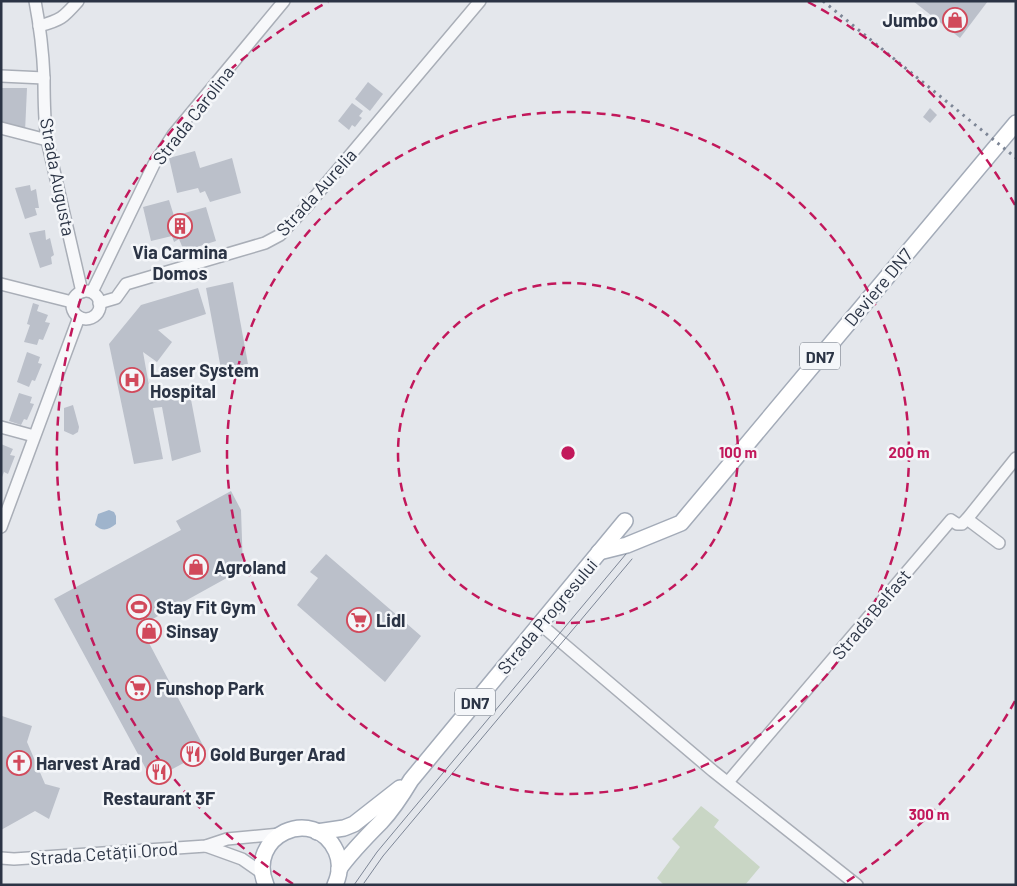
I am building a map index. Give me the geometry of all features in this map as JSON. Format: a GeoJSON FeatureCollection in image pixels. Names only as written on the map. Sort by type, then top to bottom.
{"type":"FeatureCollection","features":[{"type":"Feature","properties":{"kind":"main road","name":"Deviere DN7"},"geometry":{"type":"LineString","coordinates":[[600,552],[627,545],[681,523],[1016,123]]}},
{"type":"Feature","properties":{"kind":"main road","name":"Strada Progresului"},"geometry":{"type":"LineString","coordinates":[[339,869],[358,844],[382,821],[396,804],[411,780],[626,520]]}},
{"type":"Feature","properties":{"kind":"main road","name":"Strada Progresului"},"geometry":{"type":"LineString","coordinates":[[318,832],[344,828],[354,824],[411,780]]}},
{"type":"Feature","properties":{"kind":"main road","name":"DN7"},"geometry":{"type":"LineString","coordinates":[[280,834],[298,828],[318,832]]}},
{"type":"Feature","properties":{"kind":"main road"},"geometry":{"type":"LineString","coordinates":[[318,832],[334,848],[339,869]]}},
{"type":"Feature","properties":{"kind":"main road"},"geometry":{"type":"LineString","coordinates":[[264,879],[262,865],[266,850],[280,834]]}},
{"type":"Feature","properties":{"kind":"main road","name":"DN7"},"geometry":{"type":"LineString","coordinates":[[335,885],[339,869]]}},
{"type":"Feature","properties":{"kind":"street","name":"Strada Augusta"},"geometry":{"type":"LineString","coordinates":[[35,1],[40,26],[47,140],[87,292]]}},
{"type":"Feature","properties":{"kind":"street"},"geometry":{"type":"LineString","coordinates":[[40,26],[58,21],[78,1]]}},
{"type":"Feature","properties":{"kind":"street","name":"Strada Carolina"},"geometry":{"type":"LineString","coordinates":[[87,292],[154,164],[173,135],[284,1]]}},
{"type":"Feature","properties":{"kind":"street","name":"Strada Aurelia"},"geometry":{"type":"LineString","coordinates":[[99,303],[116,298],[126,284],[265,243],[280,235],[480,1]]}},
{"type":"Feature","properties":{"kind":"street"},"geometry":{"type":"LineString","coordinates":[[1,76],[44,78]]}},
{"type":"Feature","properties":{"kind":"street"},"geometry":{"type":"LineString","coordinates":[[1,128],[47,140]]}},
{"type":"Feature","properties":{"kind":"street"},"geometry":{"type":"LineString","coordinates":[[1,284],[72,302]]}},
{"type":"Feature","properties":{"kind":"street"},"geometry":{"type":"LineString","coordinates":[[87,292],[97,297],[99,303],[98,310],[93,316],[86,318],[79,316],[74,311],[72,302],[76,296],[87,292]]}},
{"type":"Feature","properties":{"kind":"street"},"geometry":{"type":"LineString","coordinates":[[1,527],[79,316]]}},
{"type":"Feature","properties":{"kind":"street"},"geometry":{"type":"LineString","coordinates":[[1,427],[34,436]]}},
{"type":"Feature","properties":{"kind":"street"},"geometry":{"type":"LineString","coordinates":[[999,544],[966,519],[1016,458]]}},
{"type":"Feature","properties":{"kind":"street","name":"Strada Belfast"},"geometry":{"type":"LineString","coordinates":[[728,782],[951,520],[957,524],[962,524],[966,519]]}},
{"type":"Feature","properties":{"kind":"street"},"geometry":{"type":"LineString","coordinates":[[540,624],[728,782],[857,885]]}},
{"type":"Feature","properties":{"kind":"street","name":"Strada Cetății Orod"},"geometry":{"type":"LineString","coordinates":[[1,858],[14,859],[206,846],[227,839],[280,834]]}},
{"type":"Feature","properties":{"kind":"street","name":"Strada Cetății Orod"},"geometry":{"type":"LineString","coordinates":[[206,846],[242,859],[264,879]]}},
{"type":"Feature","properties":{"kind":"green space"},"geometry":{"type":"Polygon","coordinates":[[[701,806],[719,820],[714,827],[760,867],[745,885],[664,885],[657,878],[680,847],[672,839],[701,806]]]}},
{"type":"Feature","properties":{"kind":"water"},"geometry":{"type":"Polygon","coordinates":[[[109,510],[114,512],[116,516],[116,524],[110,528],[101,529],[95,525],[98,514],[109,510]]]}},
{"type":"Feature","properties":{"kind":"building","name":"Jumbo"},"geometry":{"type":"Polygon","coordinates":[[[913,1],[988,1],[960,38],[913,1]]]}},
{"type":"Feature","properties":{"kind":"building"},"geometry":{"type":"Polygon","coordinates":[[[368,82],[383,94],[370,111],[355,99],[368,82]]]}},
{"type":"Feature","properties":{"kind":"building"},"geometry":{"type":"Polygon","coordinates":[[[1,88],[27,88],[25,132],[1,127],[1,88]]]}},
{"type":"Feature","properties":{"kind":"building"},"geometry":{"type":"Polygon","coordinates":[[[352,103],[363,111],[359,116],[362,118],[355,127],[352,125],[349,130],[338,121],[352,103]]]}},
{"type":"Feature","properties":{"kind":"building"},"geometry":{"type":"Polygon","coordinates":[[[930,108],[937,115],[930,123],[923,117],[930,108]]]}},
{"type":"Feature","properties":{"kind":"building","name":"Via Carmina Domos"},"geometry":{"type":"Polygon","coordinates":[[[195,151],[200,168],[232,158],[241,193],[210,202],[205,191],[200,193],[198,188],[177,193],[169,158],[195,151]]]}},
{"type":"Feature","properties":{"kind":"building"},"geometry":{"type":"Polygon","coordinates":[[[30,185],[31,191],[36,189],[39,208],[35,208],[37,215],[25,219],[15,188],[30,185]]]}},
{"type":"Feature","properties":{"kind":"building","name":"Via Carmina Domos"},"geometry":{"type":"Polygon","coordinates":[[[169,200],[174,216],[206,207],[216,241],[184,251],[179,239],[174,242],[172,236],[151,241],[143,207],[169,200]]]}},
{"type":"Feature","properties":{"kind":"building"},"geometry":{"type":"Polygon","coordinates":[[[45,230],[46,240],[50,238],[54,255],[51,257],[52,264],[40,268],[29,233],[45,230]]]}},
{"type":"Feature","properties":{"kind":"building"},"geometry":{"type":"Polygon","coordinates":[[[233,282],[248,364],[221,369],[206,288],[233,282]]]}},
{"type":"Feature","properties":{"kind":"building","name":"Laser System Hospital"},"geometry":{"type":"Polygon","coordinates":[[[198,288],[206,314],[158,330],[172,342],[157,362],[143,352],[151,397],[189,389],[201,452],[172,461],[162,407],[153,408],[163,459],[134,464],[109,344],[141,305],[198,288]]]}},
{"type":"Feature","properties":{"kind":"building"},"geometry":{"type":"Polygon","coordinates":[[[33,303],[39,305],[37,311],[48,315],[45,322],[50,323],[43,340],[39,339],[37,345],[24,342],[30,325],[27,324],[33,303]]]}},
{"type":"Feature","properties":{"kind":"building"},"geometry":{"type":"Polygon","coordinates":[[[27,352],[40,357],[38,363],[42,364],[35,381],[32,380],[29,387],[17,382],[27,352]]]}},
{"type":"Feature","properties":{"kind":"building"},"geometry":{"type":"Polygon","coordinates":[[[19,393],[32,397],[30,403],[34,404],[27,420],[24,419],[21,425],[9,421],[19,393]]]}},
{"type":"Feature","properties":{"kind":"building"},"geometry":{"type":"Polygon","coordinates":[[[73,405],[79,427],[78,432],[73,435],[64,431],[64,408],[73,405]]]}},
{"type":"Feature","properties":{"kind":"building"},"geometry":{"type":"Polygon","coordinates":[[[1,444],[13,449],[10,455],[15,456],[8,474],[4,472],[1,480],[1,444]]]}},
{"type":"Feature","properties":{"kind":"building","name":"Funshop Park"},"geometry":{"type":"Polygon","coordinates":[[[231,491],[241,510],[243,569],[140,626],[206,751],[152,780],[54,599],[181,530],[176,521],[231,491]]]}},
{"type":"Feature","properties":{"kind":"building","name":"Lidl"},"geometry":{"type":"Polygon","coordinates":[[[326,554],[421,636],[385,682],[297,605],[318,578],[310,572],[326,554]]]}},
{"type":"Feature","properties":{"kind":"building","name":"Harvest Arad"},"geometry":{"type":"Polygon","coordinates":[[[2,716],[32,726],[27,742],[45,784],[60,788],[49,819],[35,811],[1,830],[2,716]]]}},
{"type":"Feature","properties":{"kind":"tram line"},"geometry":{"type":"LineString","coordinates":[[354,885],[377,852],[626,554]]}},
{"type":"Feature","properties":{"kind":"tram line"},"geometry":{"type":"LineString","coordinates":[[364,883],[383,856],[632,559]]}},
{"type":"Feature","properties":{"kind":"railway"},"geometry":{"type":"LineString","coordinates":[[823,1],[1016,158]]}},
{"type":"Feature","properties":{"kind":"place","name":"Jumbo"},"geometry":{"type":"Point","coordinates":[955,20]}},
{"type":"Feature","properties":{"kind":"place","name":"Via Carmina Domos"},"geometry":{"type":"Point","coordinates":[180,226]}},
{"type":"Feature","properties":{"kind":"place","name":"Laser System Hospital"},"geometry":{"type":"Point","coordinates":[132,380]}},
{"type":"Feature","properties":{"kind":"place","name":"Agroland"},"geometry":{"type":"Point","coordinates":[196,567]}},
{"type":"Feature","properties":{"kind":"place","name":"Stay Fit Gym"},"geometry":{"type":"Point","coordinates":[139,607]}},
{"type":"Feature","properties":{"kind":"place","name":"Lidl"},"geometry":{"type":"Point","coordinates":[359,620]}},
{"type":"Feature","properties":{"kind":"place","name":"Sinsay"},"geometry":{"type":"Point","coordinates":[149,631]}},
{"type":"Feature","properties":{"kind":"place","name":"Funshop Park"},"geometry":{"type":"Point","coordinates":[138,688]}},
{"type":"Feature","properties":{"kind":"place","name":"Gold Burger Arad"},"geometry":{"type":"Point","coordinates":[193,754]}},
{"type":"Feature","properties":{"kind":"place","name":"Harvest Arad"},"geometry":{"type":"Point","coordinates":[19,763]}},
{"type":"Feature","properties":{"kind":"place","name":"Restaurant 3F"},"geometry":{"type":"Point","coordinates":[159,772]}}]}
